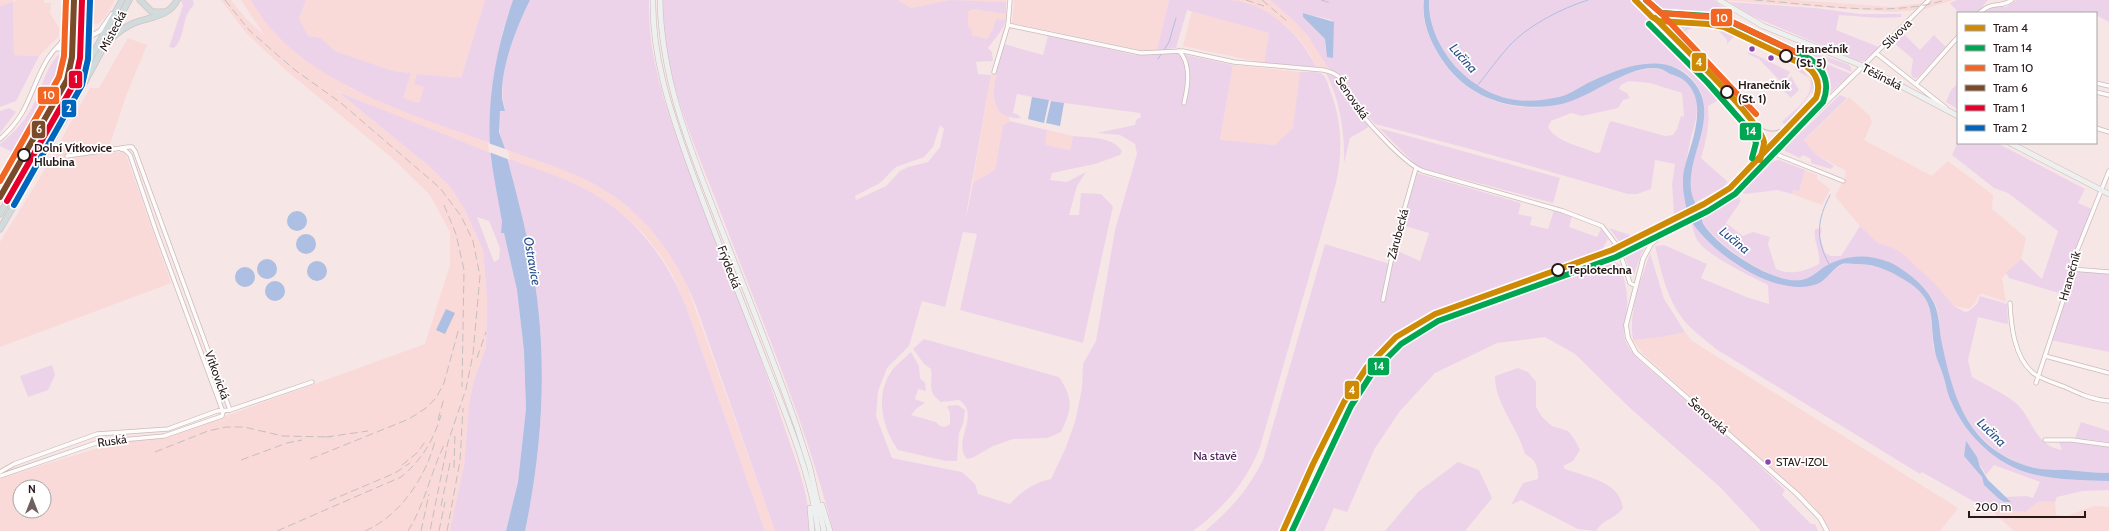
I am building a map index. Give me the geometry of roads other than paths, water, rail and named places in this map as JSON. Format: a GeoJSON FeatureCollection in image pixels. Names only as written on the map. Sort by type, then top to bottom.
{"type":"FeatureCollection","features":[{"type":"Feature","properties":{"kind":"highway","name":"Místecká"},"geometry":{"type":"LineString","coordinates":[[0,229],[129,0]]}},
{"type":"Feature","properties":{"kind":"highway"},"geometry":{"type":"LineString","coordinates":[[140,0],[152,12],[168,11]]}},
{"type":"Feature","properties":{"kind":"highway"},"geometry":{"type":"LineString","coordinates":[[106,43],[126,26],[159,16],[168,11],[177,0]]}},
{"type":"Feature","properties":{"kind":"highway","name":"Místecká"},"geometry":{"type":"LineString","coordinates":[[0,214],[80,78],[122,2]]}},
{"type":"Feature","properties":{"kind":"main road","name":"Frýdecká"},"geometry":{"type":"LineString","coordinates":[[653,0],[655,34],[660,64],[675,125],[776,388],[804,471],[818,531]]}},
{"type":"Feature","properties":{"kind":"main road","name":"Frýdecká"},"geometry":{"type":"LineString","coordinates":[[660,0],[662,40],[676,103],[700,174],[782,386],[810,468],[824,531]]}},
{"type":"Feature","properties":{"kind":"main road","name":"Těšínská"},"geometry":{"type":"LineString","coordinates":[[1719,0],[1763,26],[1863,66],[1957,116]]}},
{"type":"Feature","properties":{"kind":"main road"},"geometry":{"type":"LineString","coordinates":[[2012,144],[2109,194]]}},
{"type":"Feature","properties":{"kind":"main road"},"geometry":{"type":"LineString","coordinates":[[810,468],[830,531]]}},
{"type":"Feature","properties":{"kind":"main road"},"geometry":{"type":"LineString","coordinates":[[804,471],[810,502],[812,531]]}},
{"type":"Feature","properties":{"kind":"street"},"geometry":{"type":"LineString","coordinates":[[69,0],[69,39],[83,55],[83,65],[80,78]]}},
{"type":"Feature","properties":{"kind":"street"},"geometry":{"type":"LineString","coordinates":[[75,37],[77,0]]}},
{"type":"Feature","properties":{"kind":"street"},"geometry":{"type":"LineString","coordinates":[[994,72],[1008,25],[1010,0]]}},
{"type":"Feature","properties":{"kind":"street","name":"Slívova"},"geometry":{"type":"LineString","coordinates":[[1863,66],[1929,0]]}},
{"type":"Feature","properties":{"kind":"street"},"geometry":{"type":"LineString","coordinates":[[1980,12],[1988,5],[1994,3],[2008,3],[2012,0]]}},
{"type":"Feature","properties":{"kind":"street"},"geometry":{"type":"LineString","coordinates":[[57,48],[69,39],[100,31],[115,8],[122,2]]}},
{"type":"Feature","properties":{"kind":"street"},"geometry":{"type":"LineString","coordinates":[[76,20],[82,31],[93,34]]}},
{"type":"Feature","properties":{"kind":"street","name":"Šenovská"},"geometry":{"type":"LineString","coordinates":[[1008,25],[1131,52],[1141,53],[1179,51],[1234,62],[1323,70],[1335,73],[1342,79],[1357,109],[1416,168],[1563,211],[1602,226],[1618,247],[1630,283],[1636,286]]}},
{"type":"Feature","properties":{"kind":"street"},"geometry":{"type":"LineString","coordinates":[[0,139],[8,132],[22,113],[44,67],[68,30]]}},
{"type":"Feature","properties":{"kind":"street"},"geometry":{"type":"LineString","coordinates":[[1916,84],[1957,38]]}},
{"type":"Feature","properties":{"kind":"street"},"geometry":{"type":"LineString","coordinates":[[57,48],[75,45]]}},
{"type":"Feature","properties":{"kind":"street"},"geometry":{"type":"LineString","coordinates":[[1179,51],[1183,55],[1189,82],[1184,103]]}},
{"type":"Feature","properties":{"kind":"street"},"geometry":{"type":"LineString","coordinates":[[1876,53],[1952,113]]}},
{"type":"Feature","properties":{"kind":"street","name":"Šenovská"},"geometry":{"type":"LineString","coordinates":[[1827,531],[1820,518],[1797,494],[1650,366],[1633,348],[1628,338],[1626,328],[1643,259],[1656,239],[1684,220],[1734,192],[1863,66]]}},
{"type":"Feature","properties":{"kind":"street"},"geometry":{"type":"LineString","coordinates":[[2097,83],[2109,86]]}},
{"type":"Feature","properties":{"kind":"street"},"geometry":{"type":"LineString","coordinates":[[2097,92],[2109,95]]}},
{"type":"Feature","properties":{"kind":"street"},"geometry":{"type":"LineString","coordinates":[[2097,128],[2109,132]]}},
{"type":"Feature","properties":{"kind":"street","name":"Vítkovická"},"geometry":{"type":"LineString","coordinates":[[67,156],[128,147],[132,147],[135,151],[230,410]]}},
{"type":"Feature","properties":{"kind":"street","name":"Vítkovická"},"geometry":{"type":"LineString","coordinates":[[119,149],[125,150],[130,155],[172,276],[223,412]]}},
{"type":"Feature","properties":{"kind":"street"},"geometry":{"type":"LineString","coordinates":[[1773,153],[1843,181]]}},
{"type":"Feature","properties":{"kind":"street","name":"Zárubecká"},"geometry":{"type":"LineString","coordinates":[[1382,300],[1396,236],[1416,168]]}},
{"type":"Feature","properties":{"kind":"street","name":"Hranečník"},"geometry":{"type":"LineString","coordinates":[[2036,383],[2037,375],[2045,356],[2065,295],[2071,269],[2109,171]]}},
{"type":"Feature","properties":{"kind":"street"},"geometry":{"type":"LineString","coordinates":[[147,206],[154,204]]}},
{"type":"Feature","properties":{"kind":"street"},"geometry":{"type":"LineString","coordinates":[[2071,269],[2109,272]]}},
{"type":"Feature","properties":{"kind":"street"},"geometry":{"type":"LineString","coordinates":[[172,276],[180,273]]}},
{"type":"Feature","properties":{"kind":"street"},"geometry":{"type":"LineString","coordinates":[[2010,303],[2012,328],[2019,352],[2030,370],[2037,375],[2088,397],[2109,401]]}},
{"type":"Feature","properties":{"kind":"street","name":"Vítkovická"},"geometry":{"type":"LineString","coordinates":[[198,343],[204,340]]}},
{"type":"Feature","properties":{"kind":"street"},"geometry":{"type":"LineString","coordinates":[[2045,356],[2109,373]]}},
{"type":"Feature","properties":{"kind":"street","name":"Ruská"},"geometry":{"type":"LineString","coordinates":[[0,472],[14,464],[97,434],[168,429],[217,411],[223,412],[230,410],[312,382]]}},
{"type":"Feature","properties":{"kind":"street","name":"Ruská"},"geometry":{"type":"LineString","coordinates":[[0,476],[99,442],[164,436],[222,416],[223,412]]}},
{"type":"Feature","properties":{"kind":"street"},"geometry":{"type":"LineString","coordinates":[[2046,440],[2087,441],[2109,445]]}},
{"type":"Feature","properties":{"kind":"water"},"geometry":{"type":"Polygon","coordinates":[[[513,0],[530,0],[515,34],[507,59],[502,84],[502,98],[505,111],[500,111],[499,132],[517,195],[530,256],[538,303],[542,369],[536,467],[525,531],[506,531],[518,482],[526,409],[524,351],[517,290],[504,233],[501,233],[502,222],[492,165],[489,128],[494,72],[502,35],[513,0]]]}},
{"type":"Feature","properties":{"kind":"water"},"geometry":{"type":"Polygon","coordinates":[[[1424,0],[1429,0],[1429,9],[1433,28],[1441,47],[1453,63],[1470,80],[1481,88],[1505,98],[1531,101],[1559,97],[1605,75],[1633,66],[1647,64],[1660,64],[1673,67],[1685,74],[1696,85],[1702,96],[1704,107],[1702,130],[1691,176],[1691,188],[1704,225],[1711,234],[1734,254],[1748,263],[1776,276],[1789,280],[1801,280],[1810,277],[1824,267],[1839,260],[1864,256],[1881,259],[1902,269],[1921,285],[1934,303],[1952,385],[1968,420],[1979,435],[1993,448],[2010,459],[2031,467],[2109,473],[2109,481],[2077,480],[2035,475],[2001,461],[1980,444],[1963,424],[1950,398],[1935,353],[1932,319],[1925,298],[1911,284],[1898,276],[1879,267],[1865,264],[1842,264],[1824,280],[1817,284],[1801,287],[1783,285],[1765,279],[1747,270],[1714,247],[1691,221],[1686,206],[1683,189],[1683,174],[1693,140],[1697,118],[1695,97],[1687,82],[1664,70],[1650,68],[1624,75],[1585,95],[1562,104],[1529,107],[1497,101],[1468,87],[1456,77],[1445,64],[1428,34],[1424,17],[1424,0]]]}},
{"type":"Feature","properties":{"kind":"water"},"geometry":{"type":"Polygon","coordinates":[[[1303,13],[1334,22],[1333,58],[1327,57],[1325,39],[1303,17],[1303,13]]]}},
{"type":"Feature","properties":{"kind":"water"},"geometry":{"type":"Polygon","coordinates":[[[1032,97],[1049,100],[1044,123],[1028,119],[1032,97]]]}},
{"type":"Feature","properties":{"kind":"water"},"geometry":{"type":"Polygon","coordinates":[[[1051,101],[1064,103],[1060,126],[1046,123],[1051,101]]]}},
{"type":"Feature","properties":{"kind":"water"},"geometry":{"type":"Polygon","coordinates":[[[297,211],[304,214],[307,221],[304,228],[297,231],[290,228],[287,221],[290,214],[297,211]]]}},
{"type":"Feature","properties":{"kind":"water"},"geometry":{"type":"Polygon","coordinates":[[[306,234],[313,237],[316,244],[313,251],[306,254],[299,251],[296,244],[299,237],[306,234]]]}},
{"type":"Feature","properties":{"kind":"water"},"geometry":{"type":"Polygon","coordinates":[[[267,259],[274,262],[277,269],[274,276],[267,279],[260,276],[257,269],[260,262],[267,259]]]}},
{"type":"Feature","properties":{"kind":"water"},"geometry":{"type":"Polygon","coordinates":[[[317,261],[324,264],[327,271],[324,278],[317,281],[310,278],[307,271],[310,264],[317,261]]]}},
{"type":"Feature","properties":{"kind":"water"},"geometry":{"type":"Polygon","coordinates":[[[245,267],[252,270],[255,277],[252,284],[245,287],[238,284],[235,277],[238,270],[245,267]]]}},
{"type":"Feature","properties":{"kind":"water"},"geometry":{"type":"Polygon","coordinates":[[[275,281],[282,284],[285,291],[282,298],[275,301],[268,298],[265,291],[268,284],[275,281]]]}},
{"type":"Feature","properties":{"kind":"water"},"geometry":{"type":"Polygon","coordinates":[[[446,309],[455,313],[445,334],[436,330],[446,309]]]}},
{"type":"Feature","properties":{"kind":"water"},"geometry":{"type":"Polygon","coordinates":[[[1966,441],[1977,457],[1980,467],[1988,480],[2011,502],[2004,502],[1999,499],[1984,485],[1982,477],[1964,456],[1966,441]]]}},
{"type":"Feature","properties":{"kind":"waterway"},"geometry":{"type":"LineString","coordinates":[[1477,86],[1510,45],[1536,24],[1557,12],[1588,0]]}},
{"type":"Feature","properties":{"kind":"waterway"},"geometry":{"type":"LineString","coordinates":[[1164,50],[1169,42],[1176,18]]}},
{"type":"Feature","properties":{"kind":"waterway"},"geometry":{"type":"LineString","coordinates":[[1158,59],[1162,53]]}},
{"type":"Feature","properties":{"kind":"waterway"},"geometry":{"type":"LineString","coordinates":[[1829,264],[1821,246],[1819,230],[1822,213],[1830,195]]}},
{"type":"Feature","properties":{"kind":"tram line","name":"10"},"geometry":{"type":"LineString","coordinates":[[0,181],[59,77],[64,56],[66,0]]}},
{"type":"Feature","properties":{"kind":"tram line","name":"6"},"geometry":{"type":"LineString","coordinates":[[0,197],[67,80],[72,57],[74,0]]}},
{"type":"Feature","properties":{"kind":"tram line","name":"1"},"geometry":{"type":"LineString","coordinates":[[7,201],[75,82],[80,58],[82,0]]}},
{"type":"Feature","properties":{"kind":"tram line","name":"4"},"geometry":{"type":"LineString","coordinates":[[1283,531],[1313,464],[1344,402],[1367,367],[1396,337],[1435,314],[1612,250],[1704,204],[1730,188],[1816,98],[1818,89],[1817,80],[1810,69],[1806,66],[1724,27],[1708,24],[1659,21],[1652,17],[1635,0]]}},
{"type":"Feature","properties":{"kind":"tram line","name":"14"},"geometry":{"type":"LineString","coordinates":[[1292,531],[1351,406],[1373,372],[1401,344],[1438,321],[1616,257],[1708,211],[1735,194],[1823,102],[1826,90],[1825,78],[1823,73],[1810,59],[1727,20],[1708,16],[1661,13],[1646,0]]}},
{"type":"Feature","properties":{"kind":"tram line","name":"10"},"geometry":{"type":"LineString","coordinates":[[1646,0],[1661,13],[1724,18],[1795,52]]}},
{"type":"Feature","properties":{"kind":"tram line","name":"2"},"geometry":{"type":"LineString","coordinates":[[14,205],[82,85],[88,59],[90,1]]}},
{"type":"Feature","properties":{"kind":"tram line","name":"10"},"geometry":{"type":"LineString","coordinates":[[1662,14],[1756,114]]}},
{"type":"Feature","properties":{"kind":"tram line","name":"4"},"geometry":{"type":"LineString","coordinates":[[1655,18],[1716,79],[1748,116],[1759,131],[1764,142],[1760,160]]}},
{"type":"Feature","properties":{"kind":"tram line"},"geometry":{"type":"LineString","coordinates":[[1688,52],[1683,42],[1684,33],[1690,26],[1701,23]]}},
{"type":"Feature","properties":{"kind":"tram line","name":"14"},"geometry":{"type":"LineString","coordinates":[[1649,24],[1707,82],[1752,133],[1756,143],[1752,158]]}},
{"type":"Feature","properties":{"kind":"tram line"},"geometry":{"type":"LineString","coordinates":[[1792,59],[1801,65],[1811,77],[1813,82],[1813,93]]}},
{"type":"Feature","properties":{"kind":"tram line"},"geometry":{"type":"LineString","coordinates":[[1750,119],[1765,130],[1772,131],[1783,128],[1810,103],[1814,98],[1817,88]]}},
{"type":"Feature","properties":{"kind":"railway"},"geometry":{"type":"LineString","coordinates":[[225,0],[249,30],[266,45],[295,70],[341,103],[440,188],[461,216],[473,241],[480,276],[473,354],[466,389],[448,442],[430,531]]}},
{"type":"Feature","properties":{"kind":"railway"},"geometry":{"type":"LineString","coordinates":[[1246,0],[1264,6]]}},
{"type":"Feature","properties":{"kind":"railway"},"geometry":{"type":"LineString","coordinates":[[1262,0],[1288,22]]}},
{"type":"Feature","properties":{"kind":"railway"},"geometry":{"type":"LineString","coordinates":[[1321,0],[1331,3]]}},
{"type":"Feature","properties":{"kind":"railway"},"geometry":{"type":"LineString","coordinates":[[1755,0],[1827,7],[1876,9],[1900,8],[1945,0]]}},
{"type":"Feature","properties":{"kind":"railway"},"geometry":{"type":"LineString","coordinates":[[444,205],[456,234],[464,270],[462,387]]}},
{"type":"Feature","properties":{"kind":"railway"},"geometry":{"type":"LineString","coordinates":[[310,459],[409,419],[426,408],[436,398],[444,383],[459,328]]}},
{"type":"Feature","properties":{"kind":"railway"},"geometry":{"type":"LineString","coordinates":[[477,358],[486,332]]}},
{"type":"Feature","properties":{"kind":"railway"},"geometry":{"type":"LineString","coordinates":[[438,420],[444,398]]}},
{"type":"Feature","properties":{"kind":"railway"},"geometry":{"type":"LineString","coordinates":[[447,531],[460,461],[463,408]]}},
{"type":"Feature","properties":{"kind":"railway"},"geometry":{"type":"LineString","coordinates":[[277,531],[401,477],[421,457],[435,433],[441,415]]}},
{"type":"Feature","properties":{"kind":"railway"},"geometry":{"type":"LineString","coordinates":[[155,452],[208,431],[226,427],[244,427],[283,436],[331,437]]}},
{"type":"Feature","properties":{"kind":"railway"},"geometry":{"type":"LineString","coordinates":[[326,437],[368,431]]}},
{"type":"Feature","properties":{"kind":"railway"},"geometry":{"type":"LineString","coordinates":[[454,468],[455,432]]}},
{"type":"Feature","properties":{"kind":"railway"},"geometry":{"type":"LineString","coordinates":[[241,460],[287,443],[302,440]]}},
{"type":"Feature","properties":{"kind":"railway"},"geometry":{"type":"LineString","coordinates":[[365,531],[389,516],[410,494],[425,468],[435,441]]}},
{"type":"Feature","properties":{"kind":"railway"},"geometry":{"type":"LineString","coordinates":[[402,465],[417,453],[425,442]]}},
{"type":"Feature","properties":{"kind":"railway"},"geometry":{"type":"LineString","coordinates":[[408,531],[419,510],[445,443]]}},
{"type":"Feature","properties":{"kind":"railway"},"geometry":{"type":"LineString","coordinates":[[329,501],[395,473],[410,463]]}},
{"type":"Feature","properties":{"kind":"railway"},"geometry":{"type":"LineString","coordinates":[[441,506],[450,463]]}},
{"type":"Feature","properties":{"kind":"railway"},"geometry":{"type":"LineString","coordinates":[[421,531],[429,494]]}},
{"type":"Feature","properties":{"kind":"railway"},"geometry":{"type":"LineString","coordinates":[[439,531],[445,502]]}},
{"type":"Feature","properties":{"kind":"place","name":"Hranečník (St. 5)"},"geometry":{"type":"Point","coordinates":[1786,56]}},
{"type":"Feature","properties":{"kind":"place","name":"Hranečník (St. 1)"},"geometry":{"type":"Point","coordinates":[1727,92]}},
{"type":"Feature","properties":{"kind":"place","name":"Dolní Vítkovice Hlubina"},"geometry":{"type":"Point","coordinates":[24,155]}},
{"type":"Feature","properties":{"kind":"place","name":"Teplotechna"},"geometry":{"type":"Point","coordinates":[1558,270]}},
{"type":"Feature","properties":{"kind":"place","name":"STAV-IZOL"},"geometry":{"type":"Point","coordinates":[1768,462]}},
{"type":"Feature","properties":{"kind":"water label","name":"Lučina"},"geometry":{"type":"Point","coordinates":[1464,58]}},
{"type":"Feature","properties":{"kind":"water label","name":"Lučina"},"geometry":{"type":"Point","coordinates":[1735,240]}},
{"type":"Feature","properties":{"kind":"water label","name":"Ostravice"},"geometry":{"type":"Point","coordinates":[533,261]}},
{"type":"Feature","properties":{"kind":"water label","name":"Lučina"},"geometry":{"type":"Point","coordinates":[1992,432]}},
{"type":"Feature","properties":{"kind":"park label","name":"Na stavě"},"geometry":{"type":"Point","coordinates":[1215,456]}}]}
